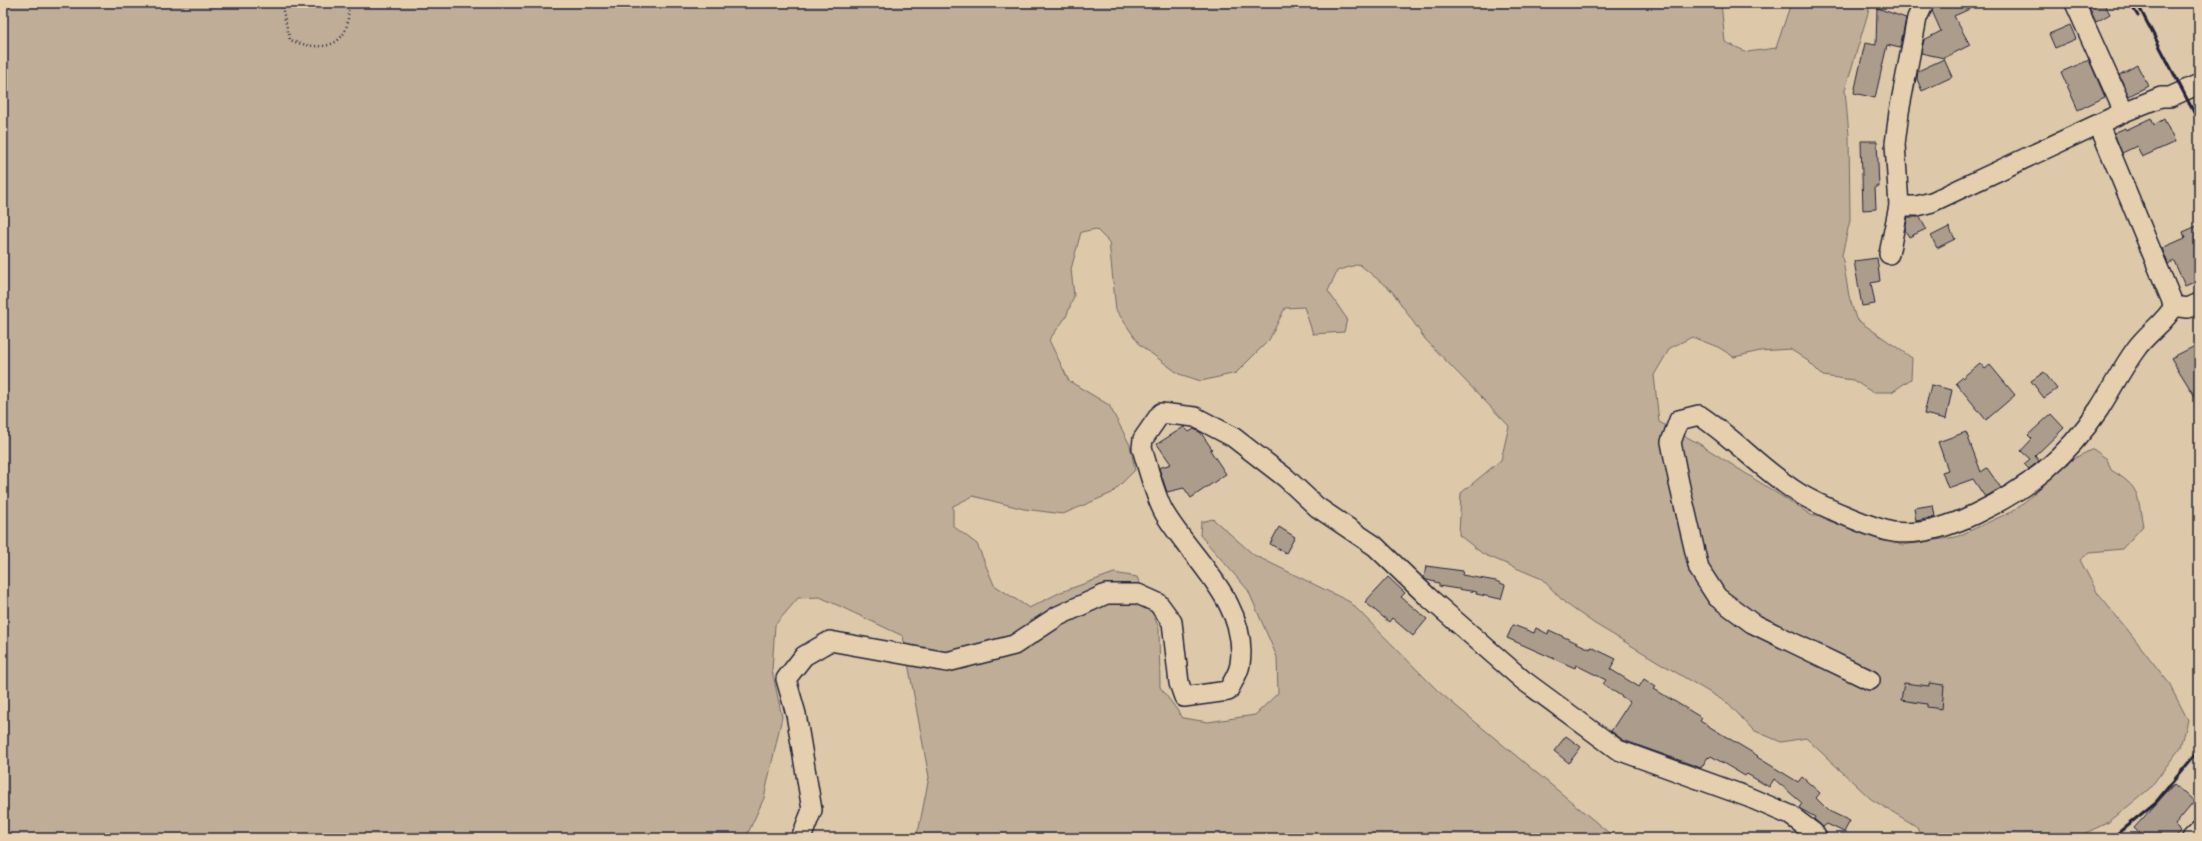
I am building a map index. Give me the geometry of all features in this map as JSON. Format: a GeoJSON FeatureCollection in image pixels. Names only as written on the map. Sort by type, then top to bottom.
{"type":"FeatureCollection","features":[{"type":"Feature","properties":{"kind":"street"},"geometry":{"type":"LineString","coordinates":[[1889,254],[1899,206],[1895,144],[1917,18],[1924,3]]}},
{"type":"Feature","properties":{"kind":"street"},"geometry":{"type":"LineString","coordinates":[[2075,3],[2124,112]]}},
{"type":"Feature","properties":{"kind":"street"},"geometry":{"type":"LineString","coordinates":[[1899,206],[1917,206],[1932,202],[2124,112],[2161,97],[2170,97],[2199,84]]}},
{"type":"Feature","properties":{"kind":"street"},"geometry":{"type":"LineString","coordinates":[[1870,680],[1752,623],[1716,598],[1699,569],[1679,483],[1671,442],[1679,420],[1699,415],[1722,430],[1750,456],[1797,493],[1855,519],[1892,532],[1918,533],[1956,524],[1999,503],[2052,466],[2098,410],[2137,347],[2170,314],[2174,306],[2099,125]]}},
{"type":"Feature","properties":{"kind":"street"},"geometry":{"type":"LineString","coordinates":[[2174,306],[2188,308],[2199,303]]}},
{"type":"Feature","properties":{"kind":"street"},"geometry":{"type":"LineString","coordinates":[[801,838],[812,810],[796,714],[786,679],[804,656],[830,641],[947,662],[1014,645],[1058,616],[1106,594],[1138,594],[1158,603],[1172,622],[1179,683],[1184,697],[1228,691],[1240,664],[1240,641],[1231,608],[1212,576],[1165,514],[1142,448],[1144,439],[1161,413],[1195,417],[1233,438],[1286,478],[1317,507],[1375,546],[1428,597],[1523,680],[1618,750],[1748,797],[1790,815],[1814,833],[1817,838]]}},
{"type":"Feature","properties":{"kind":"street"},"geometry":{"type":"LineString","coordinates":[[2192,838],[2199,831]]}},
{"type":"Feature","properties":{"kind":"path"},"geometry":{"type":"LineString","coordinates":[[281,3],[290,40],[302,45],[322,47],[338,40],[346,28],[348,3]]}},
{"type":"Feature","properties":{"kind":"shaded area"},"geometry":{"type":"Polygon","coordinates":[[[3,3],[1721,3],[1725,42],[1747,52],[1776,48],[1791,3],[1871,3],[1845,90],[1849,135],[1850,220],[1842,255],[1849,296],[1856,319],[1912,358],[1911,379],[1892,392],[1872,392],[1853,380],[1823,376],[1808,361],[1790,349],[1760,351],[1734,357],[1718,347],[1692,337],[1670,348],[1654,375],[1659,422],[1698,443],[1811,515],[1902,545],[1956,537],[2015,510],[2073,459],[2093,449],[2107,459],[2111,470],[2121,476],[2133,487],[2138,499],[2143,526],[2122,549],[2090,552],[2080,560],[2098,594],[2168,682],[2188,720],[2181,747],[2149,789],[2109,822],[2075,838],[1922,838],[1916,826],[1871,799],[1806,738],[1781,742],[1753,730],[1729,704],[1595,624],[1565,603],[1542,579],[1483,554],[1459,535],[1461,493],[1501,460],[1509,426],[1425,339],[1392,291],[1359,264],[1337,271],[1328,291],[1347,319],[1344,332],[1313,334],[1304,307],[1285,308],[1269,340],[1236,373],[1201,381],[1179,374],[1140,345],[1116,310],[1109,242],[1096,229],[1081,232],[1071,269],[1074,296],[1066,317],[1049,340],[1069,381],[1109,405],[1130,445],[1135,470],[1112,493],[1063,514],[1024,509],[973,496],[953,506],[953,526],[977,544],[994,585],[1029,608],[1061,592],[1114,573],[1137,577],[1159,628],[1160,687],[1183,718],[1208,722],[1255,715],[1278,693],[1277,657],[1248,590],[1200,535],[1201,522],[1213,519],[1254,555],[1350,602],[1438,691],[1615,838],[914,838],[919,828],[929,777],[903,636],[820,597],[798,598],[775,625],[772,670],[782,717],[764,798],[748,833],[738,838],[3,838],[3,3]]]}},
{"type":"Feature","properties":{"kind":"building"},"geometry":{"type":"Polygon","coordinates":[[[1935,3],[1983,3],[1954,16],[1970,45],[1944,58],[1921,53],[1924,40],[1941,31],[1932,11],[1935,3]]]}},
{"type":"Feature","properties":{"kind":"building"},"geometry":{"type":"Polygon","coordinates":[[[2087,3],[2104,3],[2110,14],[2096,22],[2087,3]]]}},
{"type":"Feature","properties":{"kind":"building"},"geometry":{"type":"Polygon","coordinates":[[[1877,8],[1906,18],[1900,48],[1887,45],[1875,98],[1854,93],[1865,43],[1876,45],[1877,8]]]}},
{"type":"Feature","properties":{"kind":"building"},"geometry":{"type":"Polygon","coordinates":[[[2070,25],[2076,39],[2055,48],[2049,34],[2070,25]]]}},
{"type":"Feature","properties":{"kind":"building"},"geometry":{"type":"Polygon","coordinates":[[[1944,59],[1952,77],[1922,91],[1917,79],[1918,71],[1944,59]]]}},
{"type":"Feature","properties":{"kind":"building"},"geometry":{"type":"Polygon","coordinates":[[[2089,60],[2105,97],[2078,110],[2061,72],[2089,60]]]}},
{"type":"Feature","properties":{"kind":"building"},"geometry":{"type":"Polygon","coordinates":[[[2137,65],[2148,86],[2129,96],[2119,75],[2137,65]]]}},
{"type":"Feature","properties":{"kind":"building"},"geometry":{"type":"Polygon","coordinates":[[[2151,118],[2154,125],[2164,119],[2175,142],[2142,157],[2137,146],[2122,153],[2114,133],[2125,128],[2126,130],[2151,118]]]}},
{"type":"Feature","properties":{"kind":"building"},"geometry":{"type":"Polygon","coordinates":[[[1861,141],[1877,141],[1879,187],[1875,187],[1876,209],[1863,210],[1861,141]]]}},
{"type":"Feature","properties":{"kind":"building"},"geometry":{"type":"Polygon","coordinates":[[[1908,217],[1920,217],[1926,229],[1909,237],[1905,230],[1908,217]]]}},
{"type":"Feature","properties":{"kind":"building"},"geometry":{"type":"Polygon","coordinates":[[[2199,225],[2199,280],[2185,286],[2174,261],[2168,264],[2162,248],[2185,238],[2183,232],[2199,225]]]}},
{"type":"Feature","properties":{"kind":"building"},"geometry":{"type":"Polygon","coordinates":[[[1949,227],[1955,239],[1937,248],[1931,236],[1949,227]]]}},
{"type":"Feature","properties":{"kind":"building"},"geometry":{"type":"Polygon","coordinates":[[[1877,258],[1880,281],[1871,283],[1875,304],[1862,306],[1854,261],[1877,258]]]}},
{"type":"Feature","properties":{"kind":"building"},"geometry":{"type":"Polygon","coordinates":[[[2199,344],[2199,403],[2171,358],[2199,344]]]}},
{"type":"Feature","properties":{"kind":"building"},"geometry":{"type":"Polygon","coordinates":[[[1980,363],[1985,369],[1990,365],[2015,395],[1986,420],[1956,383],[1980,363]]]}},
{"type":"Feature","properties":{"kind":"building"},"geometry":{"type":"Polygon","coordinates":[[[2044,372],[2057,389],[2044,398],[2031,381],[2044,372]]]}},
{"type":"Feature","properties":{"kind":"building"},"geometry":{"type":"Polygon","coordinates":[[[1931,385],[1952,390],[1946,419],[1924,414],[1931,385]]]}},
{"type":"Feature","properties":{"kind":"building"},"geometry":{"type":"Polygon","coordinates":[[[2051,414],[2064,428],[2035,456],[2039,461],[2029,469],[2024,464],[2030,459],[2021,451],[2032,439],[2028,435],[2051,414]]]}},
{"type":"Feature","properties":{"kind":"building"},"geometry":{"type":"Polygon","coordinates":[[[1184,427],[1189,432],[1194,429],[1201,433],[1226,474],[1191,498],[1184,488],[1167,492],[1159,468],[1171,464],[1157,444],[1184,427]]]}},
{"type":"Feature","properties":{"kind":"building"},"geometry":{"type":"Polygon","coordinates":[[[1966,432],[1981,472],[1987,468],[2001,488],[1985,497],[1973,479],[1948,488],[1942,472],[1948,470],[1938,442],[1966,432]]]}},
{"type":"Feature","properties":{"kind":"building"},"geometry":{"type":"Polygon","coordinates":[[[1933,505],[1935,517],[1916,521],[1914,508],[1933,505]]]}},
{"type":"Feature","properties":{"kind":"building"},"geometry":{"type":"Polygon","coordinates":[[[1279,527],[1295,537],[1286,553],[1270,544],[1279,527]]]}},
{"type":"Feature","properties":{"kind":"building"},"geometry":{"type":"Polygon","coordinates":[[[1426,566],[1463,571],[1462,575],[1496,581],[1505,585],[1501,599],[1476,594],[1477,592],[1439,586],[1439,583],[1424,578],[1426,566]]]}},
{"type":"Feature","properties":{"kind":"building"},"geometry":{"type":"Polygon","coordinates":[[[1388,577],[1405,593],[1401,597],[1427,619],[1413,636],[1392,618],[1389,622],[1365,602],[1388,577]]]}},
{"type":"Feature","properties":{"kind":"building"},"geometry":{"type":"Polygon","coordinates":[[[1513,625],[1534,633],[1536,628],[1548,634],[1549,630],[1616,659],[1610,669],[1639,687],[1644,679],[1656,687],[1654,689],[1702,718],[1700,721],[1758,756],[1757,757],[1798,782],[1802,777],[1820,793],[1816,798],[1829,811],[1850,821],[1844,832],[1827,824],[1823,827],[1814,819],[1815,817],[1799,808],[1802,803],[1774,779],[1769,787],[1747,774],[1745,776],[1711,756],[1709,758],[1708,757],[1701,768],[1623,740],[1611,731],[1630,702],[1603,684],[1606,680],[1576,665],[1575,668],[1507,638],[1513,625]]]}},
{"type":"Feature","properties":{"kind":"building"},"geometry":{"type":"Polygon","coordinates":[[[1904,683],[1929,686],[1929,683],[1944,685],[1942,709],[1927,707],[1927,704],[1901,700],[1904,683]]]}},
{"type":"Feature","properties":{"kind":"building"},"geometry":{"type":"Polygon","coordinates":[[[1566,736],[1581,747],[1569,763],[1554,751],[1566,736]]]}},
{"type":"Feature","properties":{"kind":"building"},"geometry":{"type":"Polygon","coordinates":[[[2174,784],[2194,802],[2175,825],[2181,831],[2175,838],[2144,838],[2134,828],[2174,784]]]}},
{"type":"Feature","properties":{"kind":"railway"},"geometry":{"type":"LineString","coordinates":[[2130,3],[2138,16]]}},
{"type":"Feature","properties":{"kind":"railway"},"geometry":{"type":"LineString","coordinates":[[2137,3],[2199,122]]}},
{"type":"Feature","properties":{"kind":"railway"},"geometry":{"type":"LineString","coordinates":[[2112,838],[2156,802],[2199,750]]}}]}
